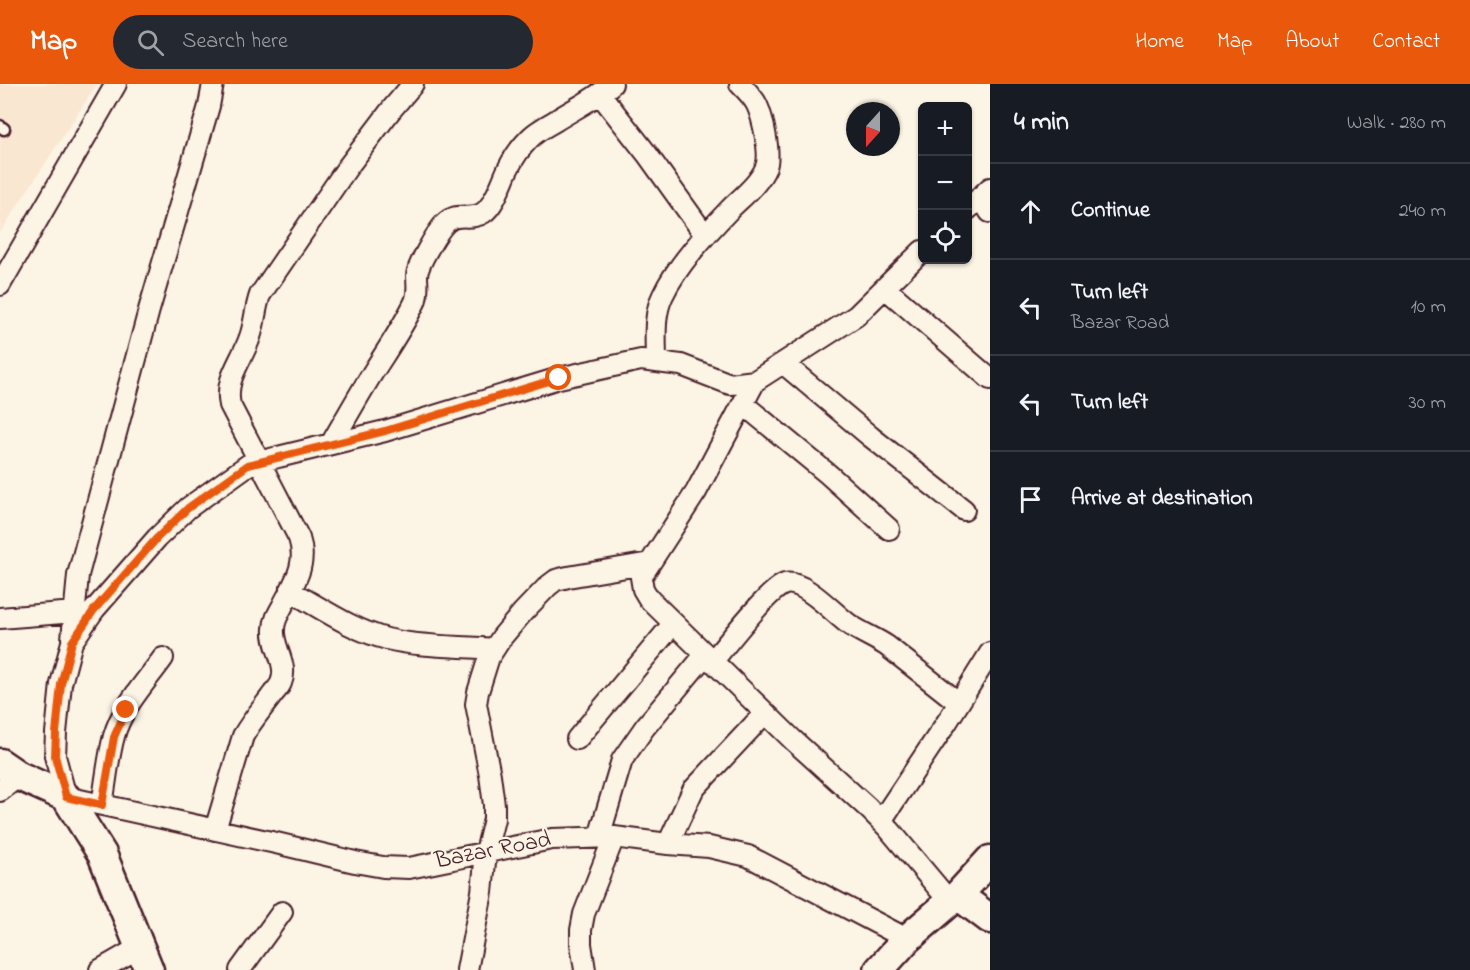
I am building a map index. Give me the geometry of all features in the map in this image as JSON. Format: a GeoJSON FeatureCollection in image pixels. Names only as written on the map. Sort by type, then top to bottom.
{"type":"FeatureCollection","features":[{"type":"Feature","properties":{"kind":"street"},"geometry":{"type":"LineString","coordinates":[[0,285],[116,84]]}},
{"type":"Feature","properties":{"kind":"street"},"geometry":{"type":"LineString","coordinates":[[100,970],[144,959],[102,854],[66,797],[55,756],[61,684],[72,642],[78,575],[213,84]]}},
{"type":"Feature","properties":{"kind":"street"},"geometry":{"type":"LineString","coordinates":[[215,830],[243,736],[281,684],[283,672],[274,639],[274,627],[303,562],[303,549],[299,538],[230,405],[228,393],[230,382],[249,340],[260,295],[347,168],[413,84]]}},
{"type":"Feature","properties":{"kind":"street"},"geometry":{"type":"LineString","coordinates":[[656,362],[657,310],[663,294],[675,274],[705,235],[755,183],[767,165],[762,117],[748,91],[740,84]]}},
{"type":"Feature","properties":{"kind":"street"},"geometry":{"type":"LineString","coordinates":[[331,444],[408,317],[416,299],[419,267],[443,224],[451,218],[483,213],[492,203],[510,166],[529,138],[606,89],[647,154],[705,235]]}},
{"type":"Feature","properties":{"kind":"street"},"geometry":{"type":"LineString","coordinates":[[72,642],[94,610],[157,538],[188,508],[248,465],[385,431],[559,378],[641,360],[681,365],[730,384],[755,381],[856,316],[918,255]]}},
{"type":"Feature","properties":{"kind":"street"},"geometry":{"type":"LineString","coordinates":[[885,288],[990,379]]}},
{"type":"Feature","properties":{"kind":"street"},"geometry":{"type":"LineString","coordinates":[[783,363],[871,437],[964,510]]}},
{"type":"Feature","properties":{"kind":"street"},"geometry":{"type":"LineString","coordinates":[[755,381],[696,492],[641,577],[643,589],[649,599],[673,624],[881,821],[954,899],[990,919]]}},
{"type":"Feature","properties":{"kind":"street"},"geometry":{"type":"LineString","coordinates":[[743,404],[828,474],[889,529]]}},
{"type":"Feature","properties":{"kind":"street"},"geometry":{"type":"LineString","coordinates":[[467,970],[482,892],[486,852],[494,819],[490,775],[476,704],[483,671],[489,657],[523,612],[556,580],[650,563]]}},
{"type":"Feature","properties":{"kind":"street"},"geometry":{"type":"LineString","coordinates":[[585,970],[581,930],[607,837],[622,760],[645,727],[775,590],[785,584],[795,584],[805,588],[852,627],[887,646],[959,702]]}},
{"type":"Feature","properties":{"kind":"street"},"geometry":{"type":"LineString","coordinates":[[290,591],[334,616],[387,639],[407,643],[494,649]]}},
{"type":"Feature","properties":{"kind":"street"},"geometry":{"type":"LineString","coordinates":[[0,618],[75,612]]}},
{"type":"Feature","properties":{"kind":"street"},"geometry":{"type":"LineString","coordinates":[[578,739],[673,624]]}},
{"type":"Feature","properties":{"kind":"street"},"geometry":{"type":"LineString","coordinates":[[881,821],[990,653]]}},
{"type":"Feature","properties":{"kind":"street"},"geometry":{"type":"LineString","coordinates":[[102,805],[114,737],[119,724],[126,710],[163,658]]}},
{"type":"Feature","properties":{"kind":"street"},"geometry":{"type":"LineString","coordinates":[[668,844],[693,790],[765,713]]}},
{"type":"Feature","properties":{"kind":"street","name":"Bazar Road"},"geometry":{"type":"LineString","coordinates":[[6,777],[66,797],[383,867],[409,868],[552,839],[607,837],[709,847],[748,856],[907,939]]}},
{"type":"Feature","properties":{"kind":"street"},"geometry":{"type":"LineString","coordinates":[[879,970],[907,939],[954,899],[990,860]]}},
{"type":"Feature","properties":{"kind":"street"},"geometry":{"type":"LineString","coordinates":[[240,970],[282,912]]}},
{"type":"Feature","properties":{"kind":"shaded area"},"geometry":{"type":"Polygon","coordinates":[[[0,84],[97,84],[0,233],[0,84]]]}},
{"type":"Feature","properties":{"kind":"route"},"geometry":{"type":"LineString","coordinates":[[126,710],[114,737],[102,805],[66,797],[55,756],[61,684],[72,642],[94,610],[157,538],[188,508],[248,465],[385,431],[559,378]]}}]}
